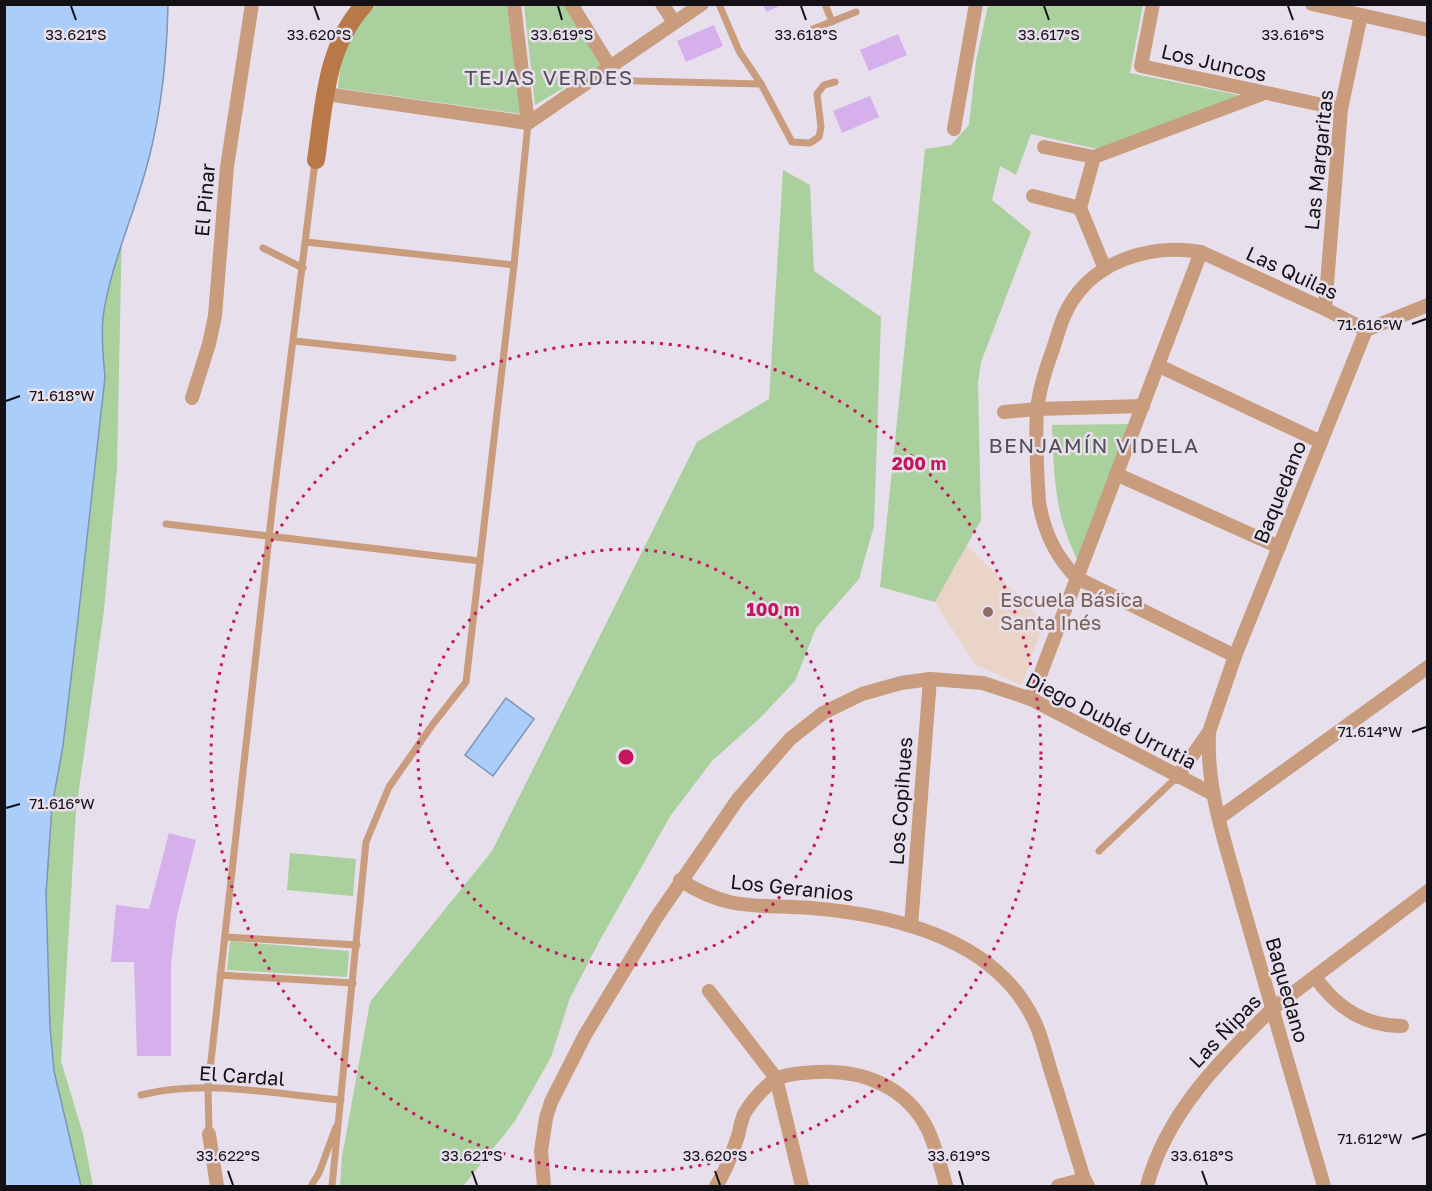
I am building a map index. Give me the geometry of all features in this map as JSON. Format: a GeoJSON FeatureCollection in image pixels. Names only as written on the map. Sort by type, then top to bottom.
{"type":"FeatureCollection","features":[{"type":"Feature","properties":{"kind":"street","name":"El Pinar"},"geometry":{"type":"LineString","coordinates":[[192,398],[207,353],[215,316],[227,167],[252,4]]}},
{"type":"Feature","properties":{"kind":"street"},"geometry":{"type":"LineString","coordinates":[[316,160],[330,71],[341,38],[365,4]]}},
{"type":"Feature","properties":{"kind":"street"},"geometry":{"type":"LineString","coordinates":[[514,4],[528,123]]}},
{"type":"Feature","properties":{"kind":"street"},"geometry":{"type":"LineString","coordinates":[[571,4],[610,67]]}},
{"type":"Feature","properties":{"kind":"street"},"geometry":{"type":"LineString","coordinates":[[662,4],[674,22]]}},
{"type":"Feature","properties":{"kind":"street"},"geometry":{"type":"LineString","coordinates":[[326,94],[528,123],[702,4]]}},
{"type":"Feature","properties":{"kind":"street"},"geometry":{"type":"LineString","coordinates":[[954,129],[976,4]]}},
{"type":"Feature","properties":{"kind":"street","name":"Los Juncos"},"geometry":{"type":"LineString","coordinates":[[1152,4],[1141,66],[1341,109]]}},
{"type":"Feature","properties":{"kind":"street"},"geometry":{"type":"LineString","coordinates":[[1312,4],[1428,30]]}},
{"type":"Feature","properties":{"kind":"street","name":"Las Margaritas"},"geometry":{"type":"LineString","coordinates":[[1325,309],[1341,109],[1361,15]]}},
{"type":"Feature","properties":{"kind":"street"},"geometry":{"type":"LineString","coordinates":[[1044,147],[1094,157],[1263,94]]}},
{"type":"Feature","properties":{"kind":"street"},"geometry":{"type":"LineString","coordinates":[[1094,157],[1080,207],[1105,269]]}},
{"type":"Feature","properties":{"kind":"street"},"geometry":{"type":"LineString","coordinates":[[1034,196],[1080,207]]}},
{"type":"Feature","properties":{"kind":"street","name":"Las Quilas"},"geometry":{"type":"LineString","coordinates":[[1077,578],[1050,543],[1041,516],[1036,450],[1037,409],[1047,366],[1066,314],[1082,289],[1105,269],[1127,258],[1156,250],[1178,249],[1201,252],[1366,330]]}},
{"type":"Feature","properties":{"kind":"street"},"geometry":{"type":"LineString","coordinates":[[1031,699],[1201,252]]}},
{"type":"Feature","properties":{"kind":"street"},"geometry":{"type":"LineString","coordinates":[[1366,330],[1428,305]]}},
{"type":"Feature","properties":{"kind":"street","name":"Baquedano"},"geometry":{"type":"LineString","coordinates":[[1177,777],[1209,732],[1236,656],[1366,330]]}},
{"type":"Feature","properties":{"kind":"street"},"geometry":{"type":"LineString","coordinates":[[1159,366],[1321,442]]}},
{"type":"Feature","properties":{"kind":"street"},"geometry":{"type":"LineString","coordinates":[[1004,412],[1143,406]]}},
{"type":"Feature","properties":{"kind":"street"},"geometry":{"type":"LineString","coordinates":[[1116,474],[1279,548]]}},
{"type":"Feature","properties":{"kind":"street"},"geometry":{"type":"LineString","coordinates":[[1077,578],[1236,656]]}},
{"type":"Feature","properties":{"kind":"street"},"geometry":{"type":"LineString","coordinates":[[1219,818],[1428,667]]}},
{"type":"Feature","properties":{"kind":"street","name":"Diego Dublé Urrutia"},"geometry":{"type":"LineString","coordinates":[[680,880],[738,799],[775,755],[806,725],[862,694],[901,683],[930,679],[983,683],[1031,699],[1213,794]]}},
{"type":"Feature","properties":{"kind":"street","name":"Los Copihues"},"geometry":{"type":"LineString","coordinates":[[911,926],[930,679]]}},
{"type":"Feature","properties":{"kind":"street","name":"Baquedano"},"geometry":{"type":"LineString","coordinates":[[1209,732],[1208,753],[1213,794],[1219,818],[1324,1186]]}},
{"type":"Feature","properties":{"kind":"street"},"geometry":{"type":"LineString","coordinates":[[544,1186],[541,1151],[551,1102],[585,1035],[680,880]]}},
{"type":"Feature","properties":{"kind":"street","name":"Los Geranios"},"geometry":{"type":"LineString","coordinates":[[680,880],[700,893],[722,901],[745,906],[812,908],[911,926],[966,948],[997,973],[1020,998],[1037,1027],[1086,1183]]}},
{"type":"Feature","properties":{"kind":"street","name":"Las Ñipas"},"geometry":{"type":"LineString","coordinates":[[1147,1186],[1164,1141],[1186,1105],[1212,1072],[1272,1009],[1428,891]]}},
{"type":"Feature","properties":{"kind":"street"},"geometry":{"type":"LineString","coordinates":[[1315,976],[1332,998],[1352,1013],[1381,1024],[1402,1026]]}},
{"type":"Feature","properties":{"kind":"street"},"geometry":{"type":"LineString","coordinates":[[709,991],[776,1078],[802,1186]]}},
{"type":"Feature","properties":{"kind":"street"},"geometry":{"type":"LineString","coordinates":[[716,1186],[732,1153],[744,1116],[758,1095],[776,1078],[800,1073],[842,1072],[864,1076],[889,1088],[911,1106],[927,1129],[946,1186]]}},
{"type":"Feature","properties":{"kind":"street"},"geometry":{"type":"LineString","coordinates":[[209,1134],[217,1186]]}},
{"type":"Feature","properties":{"kind":"street"},"geometry":{"type":"LineString","coordinates":[[1058,1186],[1086,1183]]}},
{"type":"Feature","properties":{"kind":"lane"},"geometry":{"type":"LineString","coordinates":[[719,4],[739,51],[761,84],[792,142],[810,142],[819,137],[821,127],[817,94],[824,86],[835,82]]}},
{"type":"Feature","properties":{"kind":"lane"},"geometry":{"type":"LineString","coordinates":[[825,4],[832,22]]}},
{"type":"Feature","properties":{"kind":"lane"},"geometry":{"type":"LineString","coordinates":[[813,28],[856,12]]}},
{"type":"Feature","properties":{"kind":"lane"},"geometry":{"type":"LineString","coordinates":[[591,80],[761,84]]}},
{"type":"Feature","properties":{"kind":"lane"},"geometry":{"type":"LineString","coordinates":[[332,1186],[366,842],[389,787],[432,724],[466,682],[528,123]]}},
{"type":"Feature","properties":{"kind":"lane"},"geometry":{"type":"LineString","coordinates":[[209,1134],[208,1088],[220,975],[269,536],[316,160]]}},
{"type":"Feature","properties":{"kind":"lane"},"geometry":{"type":"LineString","coordinates":[[306,242],[514,265]]}},
{"type":"Feature","properties":{"kind":"lane"},"geometry":{"type":"LineString","coordinates":[[263,248],[303,268]]}},
{"type":"Feature","properties":{"kind":"lane"},"geometry":{"type":"LineString","coordinates":[[294,341],[453,358]]}},
{"type":"Feature","properties":{"kind":"lane"},"geometry":{"type":"LineString","coordinates":[[166,524],[480,561]]}},
{"type":"Feature","properties":{"kind":"lane"},"geometry":{"type":"LineString","coordinates":[[1099,851],[1177,777]]}},
{"type":"Feature","properties":{"kind":"lane"},"geometry":{"type":"LineString","coordinates":[[225,937],[357,945]]}},
{"type":"Feature","properties":{"kind":"lane"},"geometry":{"type":"LineString","coordinates":[[220,975],[353,983]]}},
{"type":"Feature","properties":{"kind":"lane","name":"El Cardal"},"geometry":{"type":"LineString","coordinates":[[141,1095],[163,1090],[208,1088],[341,1100]]}},
{"type":"Feature","properties":{"kind":"lane"},"geometry":{"type":"LineString","coordinates":[[311,1186],[320,1173],[339,1116]]}},
{"type":"Feature","properties":{"kind":"shaded area","name":"Escuela Básica Santa Inés"},"geometry":{"type":"Polygon","coordinates":[[[967,545],[1044,622],[1022,685],[976,665],[935,602],[967,545]]]}},
{"type":"Feature","properties":{"kind":"green space"},"geometry":{"type":"Polygon","coordinates":[[[5,5],[122,225],[117,468],[104,610],[76,811],[61,1061],[83,1134],[93,1186],[5,1186],[5,5]]]}},
{"type":"Feature","properties":{"kind":"green space"},"geometry":{"type":"Polygon","coordinates":[[[377,5],[507,5],[521,114],[338,88],[341,65],[349,42],[361,22],[377,5]]]}},
{"type":"Feature","properties":{"kind":"green space"},"geometry":{"type":"Polygon","coordinates":[[[524,5],[564,5],[602,65],[535,105],[524,5]]]}},
{"type":"Feature","properties":{"kind":"green space"},"geometry":{"type":"Polygon","coordinates":[[[988,5],[1143,5],[1130,73],[1244,96],[1097,149],[1031,134],[1016,175],[1000,166],[992,200],[1031,232],[981,362],[978,383],[981,520],[935,602],[880,587],[925,149],[951,145],[969,125],[976,61],[988,5]]]}},
{"type":"Feature","properties":{"kind":"green space"},"geometry":{"type":"Polygon","coordinates":[[[783,170],[810,185],[814,271],[881,317],[874,526],[859,579],[816,628],[795,681],[760,718],[712,761],[671,815],[570,998],[551,1057],[515,1121],[463,1186],[340,1186],[342,1157],[370,1002],[492,851],[697,442],[769,399],[783,170]]]}},
{"type":"Feature","properties":{"kind":"green space"},"geometry":{"type":"Polygon","coordinates":[[[1133,424],[1077,559],[1064,526],[1057,494],[1052,425],[1133,424]]]}},
{"type":"Feature","properties":{"kind":"green space"},"geometry":{"type":"Polygon","coordinates":[[[290,853],[356,859],[353,896],[287,890],[290,853]]]}},
{"type":"Feature","properties":{"kind":"green space"},"geometry":{"type":"Polygon","coordinates":[[[230,941],[349,951],[347,977],[227,970],[230,941]]]}},
{"type":"Feature","properties":{"kind":"water"},"geometry":{"type":"Polygon","coordinates":[[[5,4],[168,5],[158,117],[145,174],[118,255],[103,317],[105,377],[63,746],[52,806],[46,894],[50,1027],[54,1071],[81,1186],[5,1186],[5,4]]]}},
{"type":"Feature","properties":{"kind":"water"},"geometry":{"type":"Polygon","coordinates":[[[506,698],[534,719],[493,776],[465,755],[506,698]]]}},
{"type":"Feature","properties":{"kind":"building"},"geometry":{"type":"Polygon","coordinates":[[[763,4],[784,4],[766,12],[763,4]]]}},
{"type":"Feature","properties":{"kind":"building"},"geometry":{"type":"Polygon","coordinates":[[[714,25],[723,46],[686,62],[677,41],[714,25]]]}},
{"type":"Feature","properties":{"kind":"building"},"geometry":{"type":"Polygon","coordinates":[[[898,34],[907,55],[869,71],[860,50],[898,34]]]}},
{"type":"Feature","properties":{"kind":"building"},"geometry":{"type":"Polygon","coordinates":[[[870,96],[879,117],[842,133],[833,111],[870,96]]]}},
{"type":"Feature","properties":{"kind":"building"},"geometry":{"type":"Polygon","coordinates":[[[169,833],[196,840],[177,916],[171,963],[171,1056],[137,1056],[134,962],[111,962],[116,905],[149,909],[169,833]]]}},
{"type":"Feature","properties":{"kind":"place","name":"Escuela Básica Santa Inés"},"geometry":{"type":"Point","coordinates":[988,612]}},
{"type":"Feature","properties":{"kind":"district","name":"TEJAS VERDES"},"geometry":{"type":"Point","coordinates":[549,78]}},
{"type":"Feature","properties":{"kind":"district","name":"BENJAMÍN VIDELA"},"geometry":{"type":"Point","coordinates":[1094,446]}}]}
